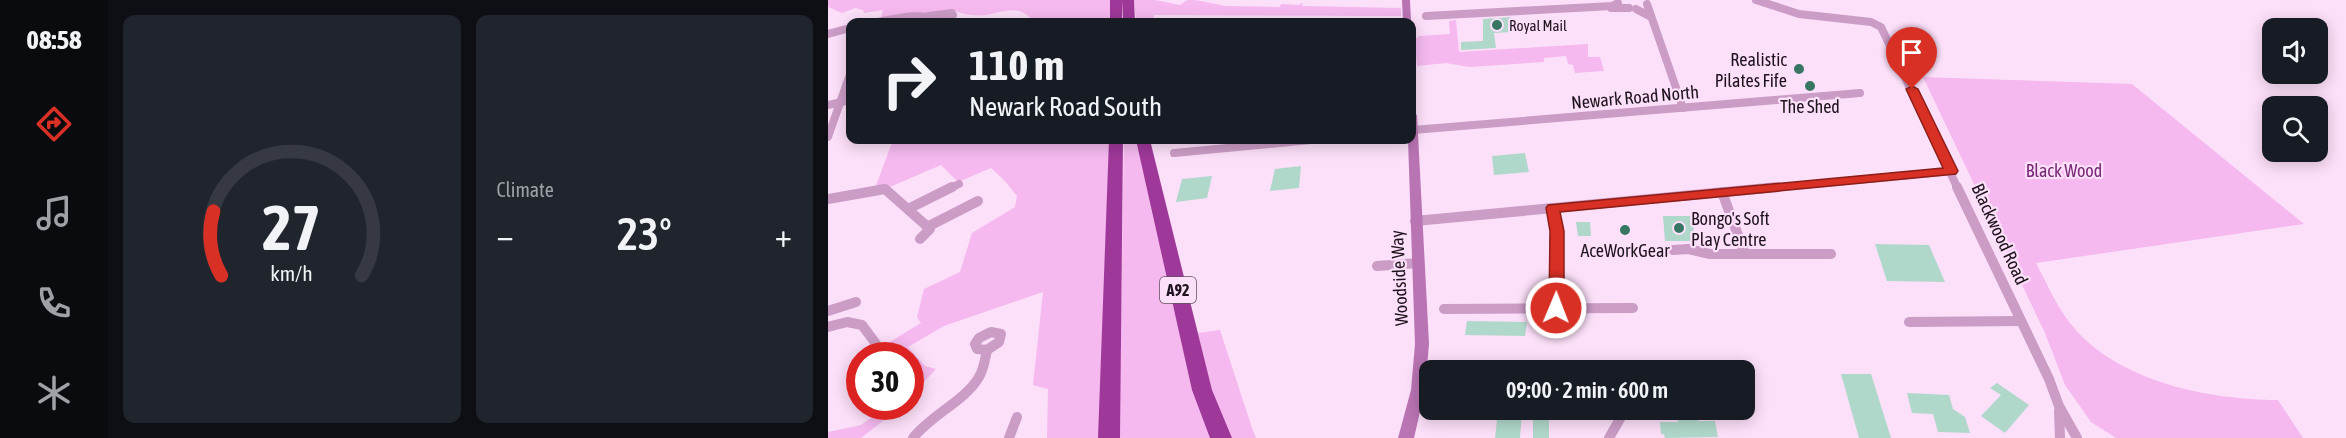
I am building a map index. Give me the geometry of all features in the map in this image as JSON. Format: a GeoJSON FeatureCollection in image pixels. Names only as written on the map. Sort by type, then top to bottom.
{"type":"FeatureCollection","features":[{"type":"Feature","properties":{"kind":"highway"},"geometry":{"type":"LineString","coordinates":[[1116,0],[1116,18]]}},
{"type":"Feature","properties":{"kind":"highway"},"geometry":{"type":"LineString","coordinates":[[1128,0],[1129,18]]}},
{"type":"Feature","properties":{"kind":"highway"},"geometry":{"type":"LineString","coordinates":[[1109,438],[1116,144]]}},
{"type":"Feature","properties":{"kind":"highway","name":"A92"},"geometry":{"type":"LineString","coordinates":[[1144,144],[1202,390],[1221,438]]}},
{"type":"Feature","properties":{"kind":"street"},"geometry":{"type":"LineString","coordinates":[[1406,0],[1407,18]]}},
{"type":"Feature","properties":{"kind":"street","name":"Blackwood Road"},"geometry":{"type":"LineString","coordinates":[[1756,0],[1799,14],[1874,23],[1881,27],[1952,171],[2049,379],[2059,406],[2077,438]]}},
{"type":"Feature","properties":{"kind":"street"},"geometry":{"type":"LineString","coordinates":[[1582,8],[1633,8],[1648,1],[1651,17],[1683,108]]}},
{"type":"Feature","properties":{"kind":"street"},"geometry":{"type":"LineString","coordinates":[[1426,16],[1612,6],[1618,2],[1651,17]]}},
{"type":"Feature","properties":{"kind":"street"},"geometry":{"type":"LineString","coordinates":[[912,18],[952,13],[953,15],[949,18]]}},
{"type":"Feature","properties":{"kind":"street"},"geometry":{"type":"LineString","coordinates":[[929,16],[934,18]]}},
{"type":"Feature","properties":{"kind":"street"},"geometry":{"type":"LineString","coordinates":[[828,34],[846,29]]}},
{"type":"Feature","properties":{"kind":"street","name":"Newark Road North"},"geometry":{"type":"LineString","coordinates":[[1416,130],[1860,93]]}},
{"type":"Feature","properties":{"kind":"street"},"geometry":{"type":"LineString","coordinates":[[828,137],[840,102],[846,94]]}},
{"type":"Feature","properties":{"kind":"street"},"geometry":{"type":"LineString","coordinates":[[828,105],[846,101]]}},
{"type":"Feature","properties":{"kind":"street"},"geometry":{"type":"LineString","coordinates":[[1174,153],[1252,144]]}},
{"type":"Feature","properties":{"kind":"street","name":"Woodside Way"},"geometry":{"type":"LineString","coordinates":[[1413,144],[1420,360]]}},
{"type":"Feature","properties":{"kind":"street"},"geometry":{"type":"LineString","coordinates":[[1416,221],[1952,171]]}},
{"type":"Feature","properties":{"kind":"street"},"geometry":{"type":"LineString","coordinates":[[908,209],[959,184]]}},
{"type":"Feature","properties":{"kind":"street"},"geometry":{"type":"LineString","coordinates":[[828,199],[885,189],[930,229],[920,239]]}},
{"type":"Feature","properties":{"kind":"street"},"geometry":{"type":"LineString","coordinates":[[1722,192],[1745,254]]}},
{"type":"Feature","properties":{"kind":"street"},"geometry":{"type":"LineString","coordinates":[[927,226],[978,201]]}},
{"type":"Feature","properties":{"kind":"street"},"geometry":{"type":"LineString","coordinates":[[1552,208],[1557,231],[1556,308]]}},
{"type":"Feature","properties":{"kind":"street"},"geometry":{"type":"LineString","coordinates":[[1673,250],[1688,249],[1710,254],[1831,254]]}},
{"type":"Feature","properties":{"kind":"street"},"geometry":{"type":"LineString","coordinates":[[1377,266],[1418,263]]}},
{"type":"Feature","properties":{"kind":"street"},"geometry":{"type":"LineString","coordinates":[[828,311],[856,302]]}},
{"type":"Feature","properties":{"kind":"street"},"geometry":{"type":"LineString","coordinates":[[1444,309],[1633,308]]}},
{"type":"Feature","properties":{"kind":"street"},"geometry":{"type":"LineString","coordinates":[[1909,322],[2021,321]]}},
{"type":"Feature","properties":{"kind":"street"},"geometry":{"type":"LineString","coordinates":[[828,327],[847,322],[862,326],[874,342]]}},
{"type":"Feature","properties":{"kind":"street"},"geometry":{"type":"LineString","coordinates":[[913,438],[940,410],[972,386],[980,375],[987,350]]}},
{"type":"Feature","properties":{"kind":"street","name":"Woodside Way"},"geometry":{"type":"LineString","coordinates":[[1406,438],[1419,378]]}},
{"type":"Feature","properties":{"kind":"street","name":"Blackwood Road"},"geometry":{"type":"LineString","coordinates":[[2059,406],[2060,438]]}},
{"type":"Feature","properties":{"kind":"street"},"geometry":{"type":"LineString","coordinates":[[1009,438],[1017,417]]}},
{"type":"Feature","properties":{"kind":"street"},"geometry":{"type":"LineString","coordinates":[[1609,438],[1619,420]]}},
{"type":"Feature","properties":{"kind":"green space"},"geometry":{"type":"Polygon","coordinates":[[[828,0],[1113,0],[1112,18],[1031,18],[1023,12],[1012,10],[978,15],[953,10],[881,18],[883,10],[864,13],[863,10],[855,8],[842,13],[828,7],[828,0]]]}},
{"type":"Feature","properties":{"kind":"green space"},"geometry":{"type":"Polygon","coordinates":[[[1134,0],[1155,0],[1180,5],[1187,0],[1195,0],[1226,6],[1280,7],[1281,4],[1299,5],[1303,3],[1302,6],[1401,8],[1401,16],[1154,15],[1154,18],[1136,18],[1134,0]]]}},
{"type":"Feature","properties":{"kind":"green space"},"geometry":{"type":"Polygon","coordinates":[[[1456,20],[1459,52],[1588,44],[1588,57],[1600,57],[1604,71],[1575,73],[1573,65],[1568,64],[1566,56],[1544,58],[1544,62],[1469,67],[1446,63],[1417,66],[1416,38],[1420,36],[1450,34],[1449,21],[1456,20]]]}},
{"type":"Feature","properties":{"kind":"green space","name":"Black Wood"},"geometry":{"type":"Polygon","coordinates":[[[1923,77],[2132,84],[2304,224],[2036,263],[2070,323],[2089,343],[2112,360],[2137,373],[2193,391],[2222,396],[2278,400],[2303,438],[2116,438],[2091,422],[2065,385],[2045,333],[1923,77]]]}},
{"type":"Feature","properties":{"kind":"green space"},"geometry":{"type":"Polygon","coordinates":[[[892,144],[1110,144],[1103,438],[1047,438],[1048,389],[1033,385],[1043,292],[944,326],[917,342],[890,342],[921,323],[917,317],[924,289],[960,272],[972,233],[1015,207],[1017,196],[991,168],[958,182],[941,165],[885,189],[874,191],[892,144]]]}},
{"type":"Feature","properties":{"kind":"green space"},"geometry":{"type":"Polygon","coordinates":[[[1124,144],[1142,144],[1173,307],[1210,438],[1119,438],[1124,144]]]}},
{"type":"Feature","properties":{"kind":"green space"},"geometry":{"type":"Polygon","coordinates":[[[1220,330],[1256,438],[1231,438],[1209,386],[1198,333],[1220,330]]]}},
{"type":"Feature","properties":{"kind":"green space"},"geometry":{"type":"Polygon","coordinates":[[[924,365],[936,369],[924,382],[924,365]]]}},
{"type":"Feature","properties":{"kind":"green space"},"geometry":{"type":"Polygon","coordinates":[[[868,420],[884,420],[861,438],[828,438],[828,432],[861,425],[868,420]]]}},
{"type":"Feature","properties":{"kind":"building"},"geometry":{"type":"Polygon","coordinates":[[[1511,17],[1512,32],[1494,33],[1496,48],[1461,50],[1461,42],[1483,41],[1483,19],[1511,17]]]}},
{"type":"Feature","properties":{"kind":"building"},"geometry":{"type":"Polygon","coordinates":[[[1525,153],[1529,172],[1494,175],[1492,156],[1525,153]]]}},
{"type":"Feature","properties":{"kind":"building"},"geometry":{"type":"Polygon","coordinates":[[[1301,166],[1299,188],[1270,191],[1275,169],[1301,166]]]}},
{"type":"Feature","properties":{"kind":"building"},"geometry":{"type":"Polygon","coordinates":[[[1212,176],[1207,198],[1176,202],[1182,179],[1212,176]]]}},
{"type":"Feature","properties":{"kind":"building","name":"Bongo's Soft Play Centre"},"geometry":{"type":"Polygon","coordinates":[[[1663,216],[1692,216],[1695,241],[1665,241],[1663,216]]]}},
{"type":"Feature","properties":{"kind":"building"},"geometry":{"type":"Polygon","coordinates":[[[1576,222],[1590,222],[1591,236],[1578,236],[1576,222]]]}},
{"type":"Feature","properties":{"kind":"building"},"geometry":{"type":"Polygon","coordinates":[[[1875,244],[1929,245],[1945,282],[1887,281],[1875,244]]]}},
{"type":"Feature","properties":{"kind":"building"},"geometry":{"type":"Polygon","coordinates":[[[1467,321],[1527,322],[1525,336],[1465,335],[1467,321]]]}},
{"type":"Feature","properties":{"kind":"building"},"geometry":{"type":"Polygon","coordinates":[[[1841,374],[1871,374],[1891,438],[1859,438],[1841,374]]]}},
{"type":"Feature","properties":{"kind":"building"},"geometry":{"type":"Polygon","coordinates":[[[1997,383],[2029,405],[2005,433],[1981,416],[2001,395],[1990,388],[1997,383]]]}},
{"type":"Feature","properties":{"kind":"building"},"geometry":{"type":"Polygon","coordinates":[[[1907,393],[1949,395],[1953,409],[1965,417],[1970,433],[1938,432],[1933,414],[1912,413],[1907,393]]]}},
{"type":"Feature","properties":{"kind":"building"},"geometry":{"type":"Polygon","coordinates":[[[1497,420],[1521,420],[1520,438],[1495,438],[1497,420]]]}},
{"type":"Feature","properties":{"kind":"building"},"geometry":{"type":"Polygon","coordinates":[[[1533,420],[1549,420],[1549,438],[1533,438],[1533,420]]]}},
{"type":"Feature","properties":{"kind":"building"},"geometry":{"type":"Polygon","coordinates":[[[1678,420],[1715,421],[1718,437],[1665,438],[1664,434],[1661,434],[1660,422],[1678,422],[1678,420]]]}},
{"type":"Feature","properties":{"kind":"place","name":"Royal Mail"},"geometry":{"type":"Point","coordinates":[1497,25]}},
{"type":"Feature","properties":{"kind":"place","name":"Realistic Pilates Fife"},"geometry":{"type":"Point","coordinates":[1799,69]}},
{"type":"Feature","properties":{"kind":"place","name":"The Shed"},"geometry":{"type":"Point","coordinates":[1810,86]}},
{"type":"Feature","properties":{"kind":"place","name":"Bongo's Soft Play Centre"},"geometry":{"type":"Point","coordinates":[1679,228]}},
{"type":"Feature","properties":{"kind":"place","name":"AceWorkGear"},"geometry":{"type":"Point","coordinates":[1625,230]}},
{"type":"Feature","properties":{"kind":"route"},"geometry":{"type":"LineString","coordinates":[[1556,308],[1557,231],[1552,208],[1952,171],[1912,89]]}}]}
